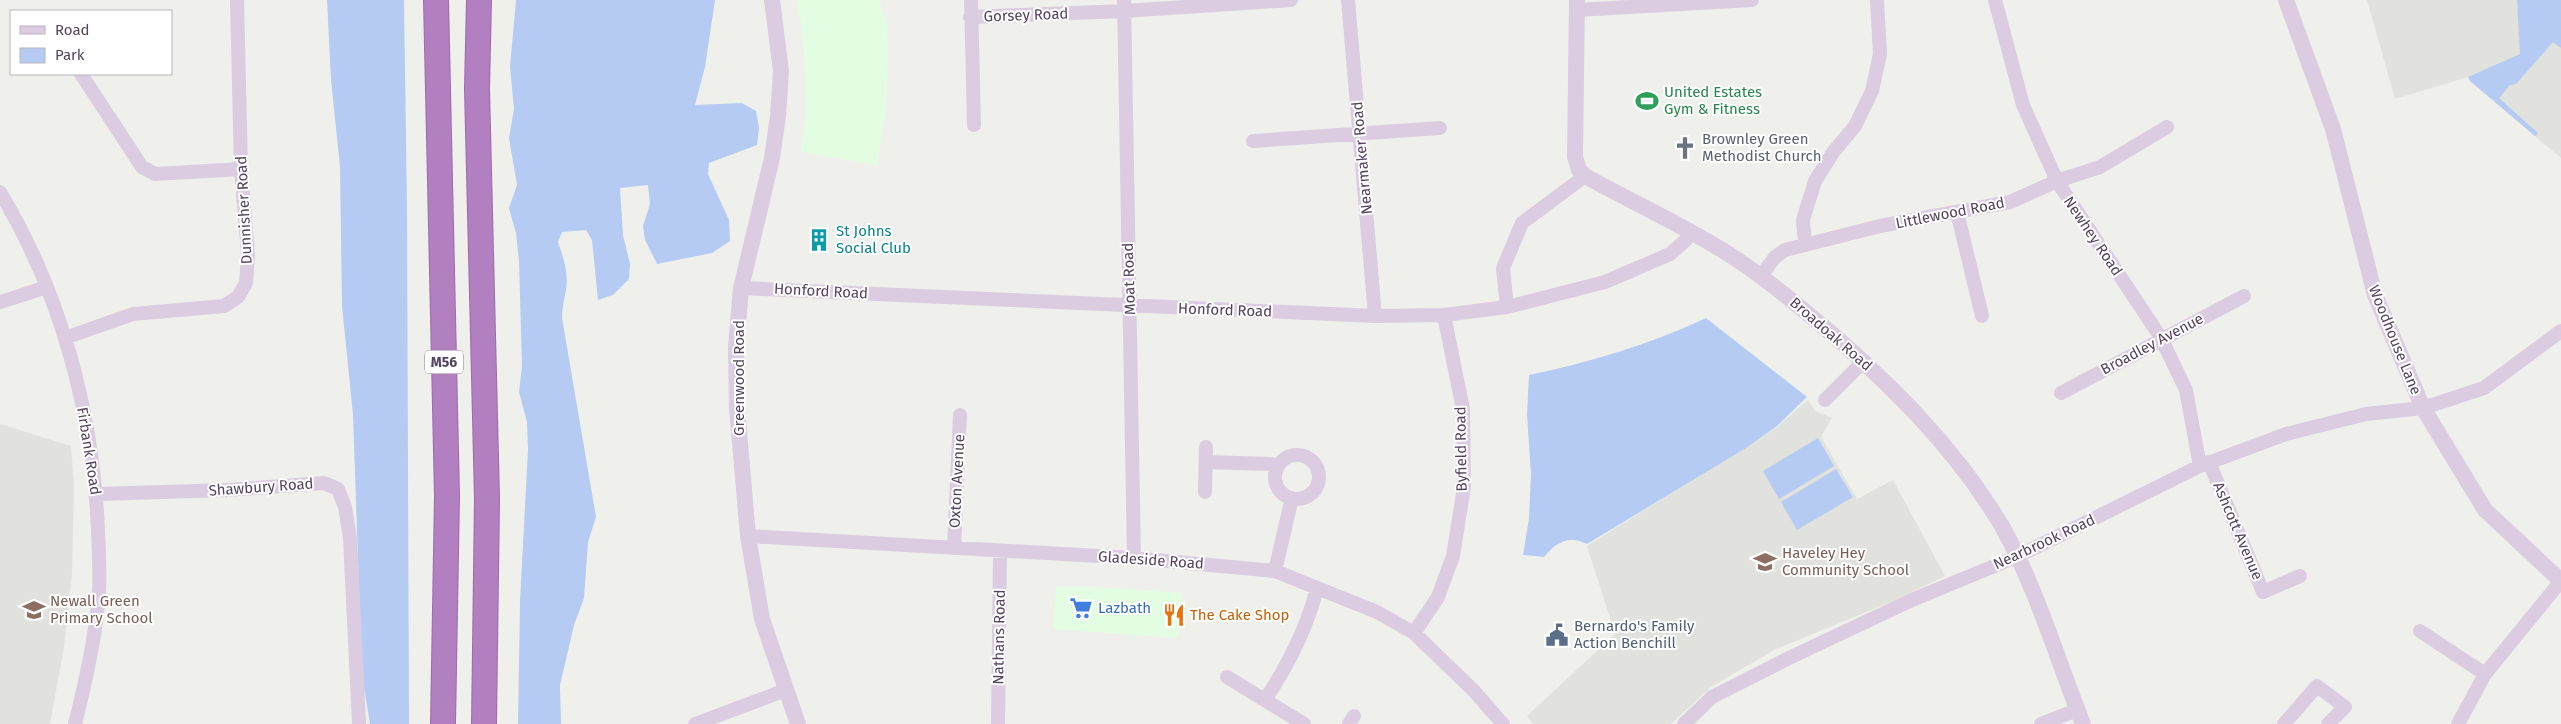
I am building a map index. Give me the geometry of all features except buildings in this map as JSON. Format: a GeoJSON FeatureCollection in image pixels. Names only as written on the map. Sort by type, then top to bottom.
{"type":"FeatureCollection","features":[{"type":"Feature","properties":{"kind":"highway","name":"M56"},"geometry":{"type":"LineString","coordinates":[[436,0],[447,496],[443,724]]}},
{"type":"Feature","properties":{"kind":"highway","name":"M56"},"geometry":{"type":"LineString","coordinates":[[479,0],[477,89],[487,499],[484,724]]}},
{"type":"Feature","properties":{"kind":"street","name":"Dunnisher Road"},"geometry":{"type":"LineString","coordinates":[[65,338],[133,314],[224,306],[238,297],[246,283],[248,255],[242,169],[237,0]]}},
{"type":"Feature","properties":{"kind":"street","name":"Greenwood Road"},"geometry":{"type":"LineString","coordinates":[[772,0],[781,71],[778,116],[772,158],[741,288],[736,347],[737,408],[748,536],[762,619],[798,724]]}},
{"type":"Feature","properties":{"kind":"street"},"geometry":{"type":"LineString","coordinates":[[971,0],[974,125]]}},
{"type":"Feature","properties":{"kind":"street","name":"Gorsey Road"},"geometry":{"type":"LineString","coordinates":[[970,17],[1124,6],[1291,0]]}},
{"type":"Feature","properties":{"kind":"street","name":"Nearmaker Road"},"geometry":{"type":"LineString","coordinates":[[1348,0],[1375,316]]}},
{"type":"Feature","properties":{"kind":"street"},"geometry":{"type":"LineString","coordinates":[[1507,307],[1503,268],[1522,224],[1585,176],[1579,170],[1576,157],[1577,5],[1752,0]]}},
{"type":"Feature","properties":{"kind":"street"},"geometry":{"type":"LineString","coordinates":[[1805,243],[1803,220],[1815,181],[1834,151],[1855,126],[1872,91],[1880,54],[1877,0]]}},
{"type":"Feature","properties":{"kind":"street","name":"Newhey Road"},"geometry":{"type":"LineString","coordinates":[[1995,0],[2023,105],[2057,181],[2161,338],[2186,390],[2204,464]]}},
{"type":"Feature","properties":{"kind":"street","name":"Woodhouse Lane"},"geometry":{"type":"LineString","coordinates":[[2286,0],[2333,129],[2374,295],[2423,408],[2485,510],[2561,581]]}},
{"type":"Feature","properties":{"kind":"street","name":"Moat Road"},"geometry":{"type":"LineString","coordinates":[[1124,6],[1134,558]]}},
{"type":"Feature","properties":{"kind":"street"},"geometry":{"type":"LineString","coordinates":[[82,75],[142,167],[156,174],[242,169]]}},
{"type":"Feature","properties":{"kind":"street","name":"Littlewood Road"},"geometry":{"type":"LineString","coordinates":[[1761,276],[1774,257],[1785,250],[1805,243],[2010,202],[2057,181],[2100,166],[2167,127]]}},
{"type":"Feature","properties":{"kind":"street"},"geometry":{"type":"LineString","coordinates":[[1253,141],[1440,128]]}},
{"type":"Feature","properties":{"kind":"street","name":"Broadoak Road"},"geometry":{"type":"LineString","coordinates":[[1585,176],[1689,231],[1761,276],[1864,361],[1922,420],[1957,460],[2002,528],[2038,605],[2080,717]]}},
{"type":"Feature","properties":{"kind":"street","name":"Firbank Road"},"geometry":{"type":"LineString","coordinates":[[0,192],[12,212],[47,287],[65,338],[85,414],[97,494],[100,564],[97,612],[85,683],[75,724]]}},
{"type":"Feature","properties":{"kind":"street"},"geometry":{"type":"LineString","coordinates":[[1957,212],[1982,316]]}},
{"type":"Feature","properties":{"kind":"street","name":"Honford Road"},"geometry":{"type":"LineString","coordinates":[[741,288],[1375,316],[1444,316],[1507,307],[1605,282],[1670,254],[1686,240],[1689,231]]}},
{"type":"Feature","properties":{"kind":"street"},"geometry":{"type":"LineString","coordinates":[[0,302],[47,287]]}},
{"type":"Feature","properties":{"kind":"street","name":"Broadley Avenue"},"geometry":{"type":"LineString","coordinates":[[2060,393],[2161,338],[2244,296]]}},
{"type":"Feature","properties":{"kind":"street","name":"Byfield Road"},"geometry":{"type":"LineString","coordinates":[[1414,633],[1438,597],[1453,556],[1464,487],[1463,410],[1444,316]]}},
{"type":"Feature","properties":{"kind":"street","name":"Nearbrook Road"},"geometry":{"type":"LineString","coordinates":[[1684,724],[1712,698],[1789,658],[1912,600],[2016,556],[2204,464],[2286,434],[2366,414],[2423,408],[2484,388],[2561,331]]}},
{"type":"Feature","properties":{"kind":"street"},"geometry":{"type":"LineString","coordinates":[[1824,400],[1864,361]]}},
{"type":"Feature","properties":{"kind":"street","name":"Oxton Avenue"},"geometry":{"type":"LineString","coordinates":[[954,548],[960,415]]}},
{"type":"Feature","properties":{"kind":"street"},"geometry":{"type":"LineString","coordinates":[[1205,492],[1206,446]]}},
{"type":"Feature","properties":{"kind":"street"},"geometry":{"type":"LineString","coordinates":[[1294,455],[1308,458],[1318,469],[1319,476],[1315,489],[1304,497],[1292,498],[1279,489],[1276,482],[1277,469],[1286,458],[1294,455]]}},
{"type":"Feature","properties":{"kind":"street"},"geometry":{"type":"LineString","coordinates":[[1206,462],[1271,464],[1277,469]]}},
{"type":"Feature","properties":{"kind":"street","name":"Ashcott Avenue"},"geometry":{"type":"LineString","coordinates":[[2204,464],[2263,592],[2300,576]]}},
{"type":"Feature","properties":{"kind":"street","name":"Shawbury Road"},"geometry":{"type":"LineString","coordinates":[[97,494],[227,490],[324,483],[338,490],[345,506],[350,538],[359,724]]}},
{"type":"Feature","properties":{"kind":"street"},"geometry":{"type":"LineString","coordinates":[[1275,571],[1292,498]]}},
{"type":"Feature","properties":{"kind":"street","name":"Gladeside Road"},"geometry":{"type":"LineString","coordinates":[[748,536],[1134,558],[1275,571],[1377,612],[1414,633],[1474,691],[1503,724]]}},
{"type":"Feature","properties":{"kind":"street","name":"Nathans Road"},"geometry":{"type":"LineString","coordinates":[[998,724],[1000,551]]}},
{"type":"Feature","properties":{"kind":"street"},"geometry":{"type":"LineString","coordinates":[[2458,724],[2485,674],[2561,581]]}},
{"type":"Feature","properties":{"kind":"street"},"geometry":{"type":"LineString","coordinates":[[1266,700],[1289,662],[1312,610],[1317,588]]}},
{"type":"Feature","properties":{"kind":"street"},"geometry":{"type":"LineString","coordinates":[[2420,631],[2485,674]]}},
{"type":"Feature","properties":{"kind":"street"},"geometry":{"type":"LineString","coordinates":[[1228,677],[1304,724]]}},
{"type":"Feature","properties":{"kind":"street"},"geometry":{"type":"LineString","coordinates":[[2284,724],[2317,686],[2345,708],[2328,724]]}},
{"type":"Feature","properties":{"kind":"street"},"geometry":{"type":"LineString","coordinates":[[695,724],[786,690]]}},
{"type":"Feature","properties":{"kind":"street"},"geometry":{"type":"LineString","coordinates":[[2041,724],[2080,717]]}},
{"type":"Feature","properties":{"kind":"shaded area"},"geometry":{"type":"Polygon","coordinates":[[[796,0],[879,0],[887,24],[888,53],[886,107],[877,165],[801,152],[806,116],[805,67],[802,26],[796,0]]]}},
{"type":"Feature","properties":{"kind":"shaded area"},"geometry":{"type":"Polygon","coordinates":[[[2367,0],[2517,0],[2521,54],[2561,34],[2561,158],[2470,81],[2468,77],[2395,99],[2367,0]]]}},
{"type":"Feature","properties":{"kind":"shaded area","name":"Haveley Hey Community School"},"geometry":{"type":"Polygon","coordinates":[[[1808,400],[1815,411],[1832,418],[1821,437],[1857,499],[1893,480],[1945,576],[1900,598],[1774,650],[1711,687],[1671,724],[1533,724],[1527,716],[1615,634],[1587,546],[1776,428],[1808,400]]]}},
{"type":"Feature","properties":{"kind":"shaded area","name":"Newall Green Primary School"},"geometry":{"type":"Polygon","coordinates":[[[0,424],[71,446],[74,485],[72,573],[64,647],[50,724],[0,724],[0,424]]]}},
{"type":"Feature","properties":{"kind":"shaded area"},"geometry":{"type":"Polygon","coordinates":[[[1056,587],[1091,587],[1182,593],[1179,638],[1053,629],[1056,587]]]}},
{"type":"Feature","properties":{"kind":"green space"},"geometry":{"type":"Polygon","coordinates":[[[327,0],[404,0],[407,207],[409,724],[370,724],[362,675],[353,415],[342,306],[340,167],[331,80],[327,0]]]}},
{"type":"Feature","properties":{"kind":"green space"},"geometry":{"type":"Polygon","coordinates":[[[516,0],[715,0],[705,67],[695,105],[742,103],[756,111],[759,128],[757,145],[709,163],[708,174],[729,220],[730,241],[712,253],[657,264],[645,240],[643,226],[650,204],[648,185],[620,188],[623,235],[630,264],[629,279],[613,295],[598,300],[592,240],[586,230],[562,232],[558,242],[567,277],[562,318],[596,517],[588,542],[584,598],[574,625],[560,685],[561,724],[518,724],[520,601],[528,450],[527,422],[519,392],[522,366],[519,261],[516,233],[509,208],[517,185],[509,138],[514,109],[510,67],[516,0]]]}},
{"type":"Feature","properties":{"kind":"green space"},"geometry":{"type":"Polygon","coordinates":[[[2517,0],[2561,0],[2561,48],[2553,42],[2516,84],[2510,85],[2499,98],[2538,133],[2535,136],[2470,81],[2468,77],[2520,54],[2517,0]]]}},
{"type":"Feature","properties":{"kind":"green space"},"geometry":{"type":"Polygon","coordinates":[[[1706,318],[1807,397],[1777,426],[1746,448],[1587,544],[1569,540],[1553,547],[1544,557],[1523,555],[1529,519],[1531,474],[1527,414],[1529,375],[1619,352],[1706,318]]]}},
{"type":"Feature","properties":{"kind":"green space"},"geometry":{"type":"Polygon","coordinates":[[[1818,438],[1834,466],[1779,499],[1763,471],[1818,438]]]}},
{"type":"Feature","properties":{"kind":"green space"},"geometry":{"type":"Polygon","coordinates":[[[1836,469],[1853,497],[1797,530],[1781,502],[1836,469]]]}},
{"type":"Feature","properties":{"kind":"place","name":"United Estates Gym & Fitness"},"geometry":{"type":"Point","coordinates":[1647,101]}},
{"type":"Feature","properties":{"kind":"place","name":"Brownley Green Methodist Church"},"geometry":{"type":"Point","coordinates":[1685,148]}},
{"type":"Feature","properties":{"kind":"place","name":"St Johns Social Club"},"geometry":{"type":"Point","coordinates":[819,240]}},
{"type":"Feature","properties":{"kind":"place","name":"Haveley Hey Community School"},"geometry":{"type":"Point","coordinates":[1765,562]}},
{"type":"Feature","properties":{"kind":"place","name":"Lazbath"},"geometry":{"type":"Point","coordinates":[1081,608]}},
{"type":"Feature","properties":{"kind":"place","name":"Newall Green Primary School"},"geometry":{"type":"Point","coordinates":[34,610]}},
{"type":"Feature","properties":{"kind":"place","name":"The Cake Shop"},"geometry":{"type":"Point","coordinates":[1174,615]}},
{"type":"Feature","properties":{"kind":"place","name":"Bernardo's Family Action Benchill"},"geometry":{"type":"Point","coordinates":[1557,635]}}]}
